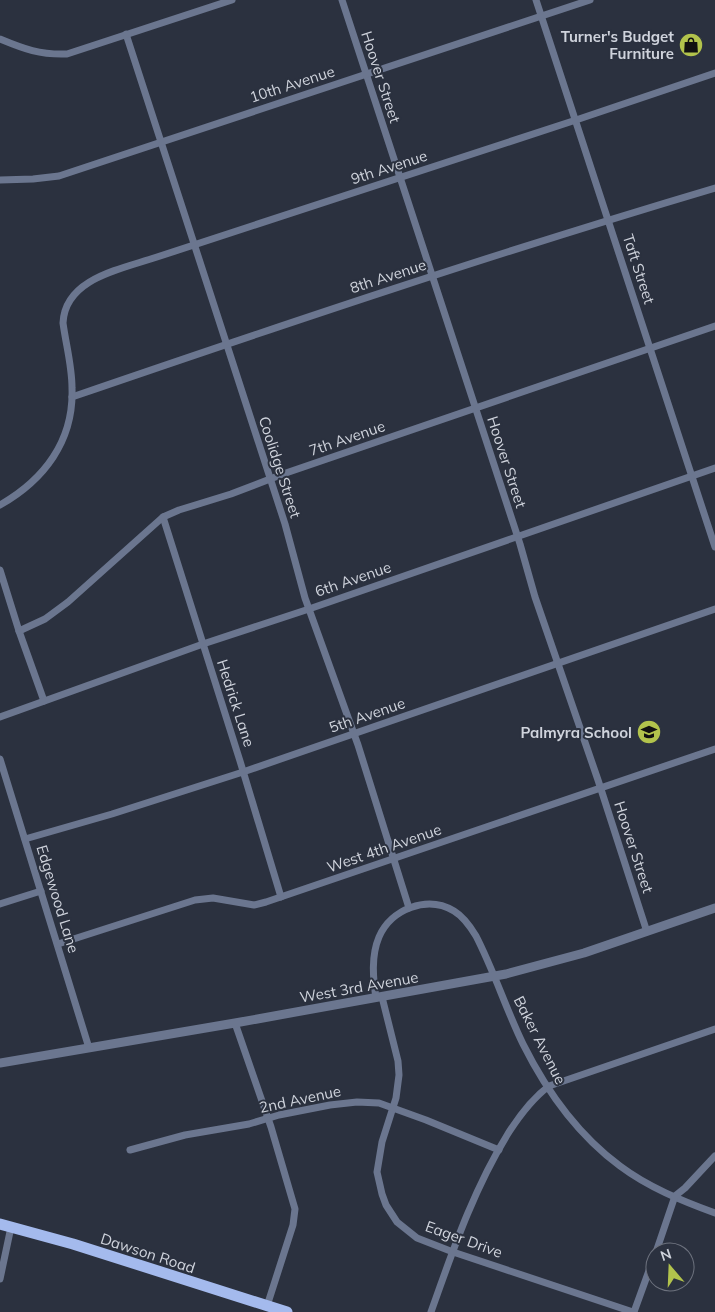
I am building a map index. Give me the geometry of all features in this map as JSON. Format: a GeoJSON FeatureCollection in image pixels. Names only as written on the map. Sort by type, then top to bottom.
{"type":"FeatureCollection","features":[{"type":"Feature","properties":{"kind":"main road","name":"Dawson Road"},"geometry":{"type":"LineString","coordinates":[[6,1225],[73,1244],[287,1312]]}},
{"type":"Feature","properties":{"kind":"street"},"geometry":{"type":"LineString","coordinates":[[0,39],[32,52],[48,55],[67,54],[232,0]]}},
{"type":"Feature","properties":{"kind":"street","name":"Hoover Street"},"geometry":{"type":"LineString","coordinates":[[342,0],[647,932]]}},
{"type":"Feature","properties":{"kind":"street","name":"Taft Street"},"geometry":{"type":"LineString","coordinates":[[536,0],[715,547]]}},
{"type":"Feature","properties":{"kind":"street","name":"10th Avenue"},"geometry":{"type":"LineString","coordinates":[[0,180],[59,176],[590,0]]}},
{"type":"Feature","properties":{"kind":"street","name":"Coolidge Street"},"geometry":{"type":"LineString","coordinates":[[126,34],[285,524],[308,609],[353,734],[409,908]]}},
{"type":"Feature","properties":{"kind":"street","name":"9th Avenue"},"geometry":{"type":"LineString","coordinates":[[72,397],[71,374],[63,323],[64,309],[75,293],[94,279],[715,73]]}},
{"type":"Feature","properties":{"kind":"street","name":"8th Avenue"},"geometry":{"type":"LineString","coordinates":[[72,397],[431,276],[608,219],[715,188]]}},
{"type":"Feature","properties":{"kind":"street","name":"7th Avenue"},"geometry":{"type":"LineString","coordinates":[[19,631],[45,619],[68,602],[163,518],[178,510],[231,494],[269,479],[715,326]]}},
{"type":"Feature","properties":{"kind":"street"},"geometry":{"type":"LineString","coordinates":[[0,506],[37,478],[52,460],[64,437],[71,413],[72,397]]}},
{"type":"Feature","properties":{"kind":"street","name":"6th Avenue"},"geometry":{"type":"LineString","coordinates":[[0,717],[203,644],[715,468]]}},
{"type":"Feature","properties":{"kind":"street","name":"Hedrick Lane"},"geometry":{"type":"LineString","coordinates":[[163,518],[281,897]]}},
{"type":"Feature","properties":{"kind":"street"},"geometry":{"type":"LineString","coordinates":[[0,570],[44,701]]}},
{"type":"Feature","properties":{"kind":"street","name":"5th Avenue"},"geometry":{"type":"LineString","coordinates":[[25,839],[112,814],[243,772],[715,609]]}},
{"type":"Feature","properties":{"kind":"street","name":"West 4th Avenue"},"geometry":{"type":"LineString","coordinates":[[58,944],[195,900],[213,898],[254,905],[715,750]]}},
{"type":"Feature","properties":{"kind":"street","name":"Edgewood Lane"},"geometry":{"type":"LineString","coordinates":[[0,762],[89,1048]]}},
{"type":"Feature","properties":{"kind":"street"},"geometry":{"type":"LineString","coordinates":[[0,904],[40,891]]}},
{"type":"Feature","properties":{"kind":"street","name":"Baker Avenue"},"geometry":{"type":"LineString","coordinates":[[409,908],[420,904],[434,904],[455,912],[469,925],[476,936],[524,1046],[547,1087],[585,1133],[608,1156],[635,1176],[715,1213]]}},
{"type":"Feature","properties":{"kind":"street","name":"Eager Drive"},"geometry":{"type":"LineString","coordinates":[[409,908],[394,918],[379,936],[373,966],[379,997],[399,1068],[393,1108],[382,1142],[377,1166],[379,1183],[386,1205],[398,1222],[418,1238],[452,1252],[633,1312]]}},
{"type":"Feature","properties":{"kind":"street","name":"West 3rd Avenue"},"geometry":{"type":"LineString","coordinates":[[0,1063],[236,1023],[545,965],[715,908]]}},
{"type":"Feature","properties":{"kind":"street"},"geometry":{"type":"LineString","coordinates":[[236,1023],[268,1118],[295,1209],[293,1225],[267,1306]]}},
{"type":"Feature","properties":{"kind":"street"},"geometry":{"type":"LineString","coordinates":[[431,1312],[452,1252],[482,1180],[525,1110],[540,1093],[547,1087],[715,1028]]}},
{"type":"Feature","properties":{"kind":"street","name":"2nd Avenue"},"geometry":{"type":"LineString","coordinates":[[130,1150],[185,1135],[249,1124],[268,1118],[330,1105],[357,1102],[379,1103],[499,1150]]}},
{"type":"Feature","properties":{"kind":"street"},"geometry":{"type":"LineString","coordinates":[[659,1242],[675,1196],[686,1188],[715,1156]]}},
{"type":"Feature","properties":{"kind":"street"},"geometry":{"type":"LineString","coordinates":[[0,1280],[6,1225]]}},
{"type":"Feature","properties":{"kind":"street"},"geometry":{"type":"LineString","coordinates":[[633,1312],[645,1280]]}},
{"type":"Feature","properties":{"kind":"place","name":"Turner's Budget Furniture"},"geometry":{"type":"Point","coordinates":[691,45]}},
{"type":"Feature","properties":{"kind":"place","name":"Palmyra School"},"geometry":{"type":"Point","coordinates":[649,732]}}]}
